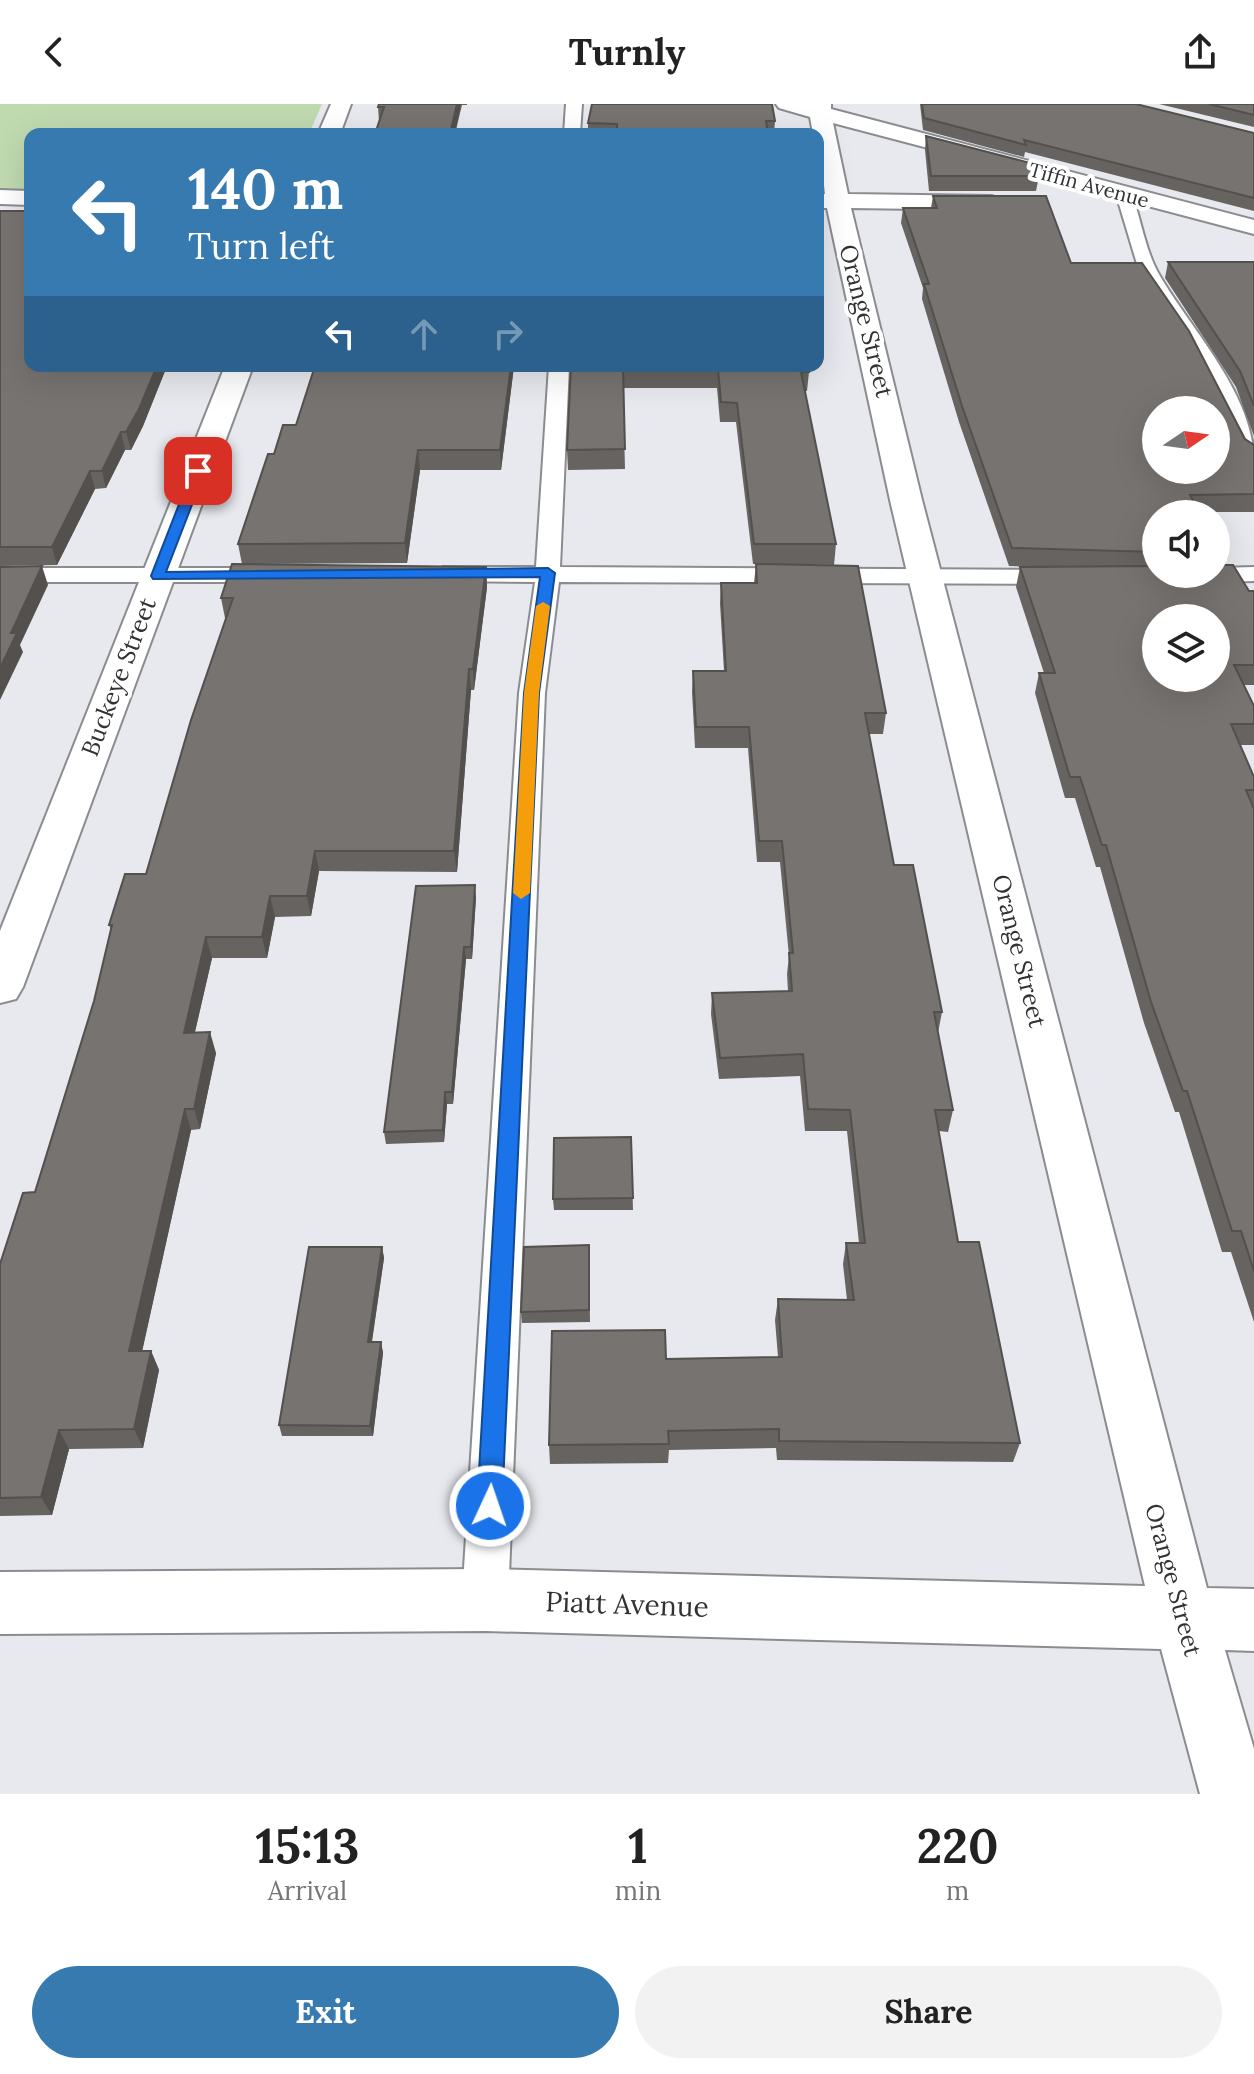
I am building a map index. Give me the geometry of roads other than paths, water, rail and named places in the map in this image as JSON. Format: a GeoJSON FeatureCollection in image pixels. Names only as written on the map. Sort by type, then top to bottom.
{"type":"FeatureCollection","features":[{"type":"Feature","properties":{"kind":"street"},"geometry":{"type":"LineString","coordinates":[[331,128],[341,104]]}},
{"type":"Feature","properties":{"kind":"street","name":"Tiffin Avenue"},"geometry":{"type":"LineString","coordinates":[[809,107],[1254,227]]}},
{"type":"Feature","properties":{"kind":"street","name":"Orange Street"},"geometry":{"type":"LineString","coordinates":[[809,107],[813,128]]}},
{"type":"Feature","properties":{"kind":"street"},"geometry":{"type":"LineString","coordinates":[[1068,203],[1124,194]]}},
{"type":"Feature","properties":{"kind":"street"},"geometry":{"type":"LineString","coordinates":[[0,197],[24,198]]}},
{"type":"Feature","properties":{"kind":"street"},"geometry":{"type":"LineString","coordinates":[[827,201],[1022,203]]}},
{"type":"Feature","properties":{"kind":"street","name":"Orange Street"},"geometry":{"type":"LineString","coordinates":[[827,201],[927,574],[1182,1619],[1234,1794]]}},
{"type":"Feature","properties":{"kind":"street","name":"Buckeye Street"},"geometry":{"type":"LineString","coordinates":[[0,987],[237,372]]}},
{"type":"Feature","properties":{"kind":"street","name":"Piatt Avenue"},"geometry":{"type":"LineString","coordinates":[[0,1603],[485,1600],[1254,1620]]}},
{"type":"Feature","properties":{"kind":"lane"},"geometry":{"type":"LineString","coordinates":[[572,128],[574,104]]}},
{"type":"Feature","properties":{"kind":"lane"},"geometry":{"type":"LineString","coordinates":[[1124,194],[1149,274],[1198,346],[1254,455]]}},
{"type":"Feature","properties":{"kind":"lane"},"geometry":{"type":"LineString","coordinates":[[485,1600],[532,693],[548,573],[559,372]]}},
{"type":"Feature","properties":{"kind":"lane"},"geometry":{"type":"LineString","coordinates":[[423,574],[1086,577]]}},
{"type":"Feature","properties":{"kind":"lane"},"geometry":{"type":"LineString","coordinates":[[1230,575],[1254,574]]}},
{"type":"Feature","properties":{"kind":"lane"},"geometry":{"type":"LineString","coordinates":[[0,575],[298,575]]}}]}
